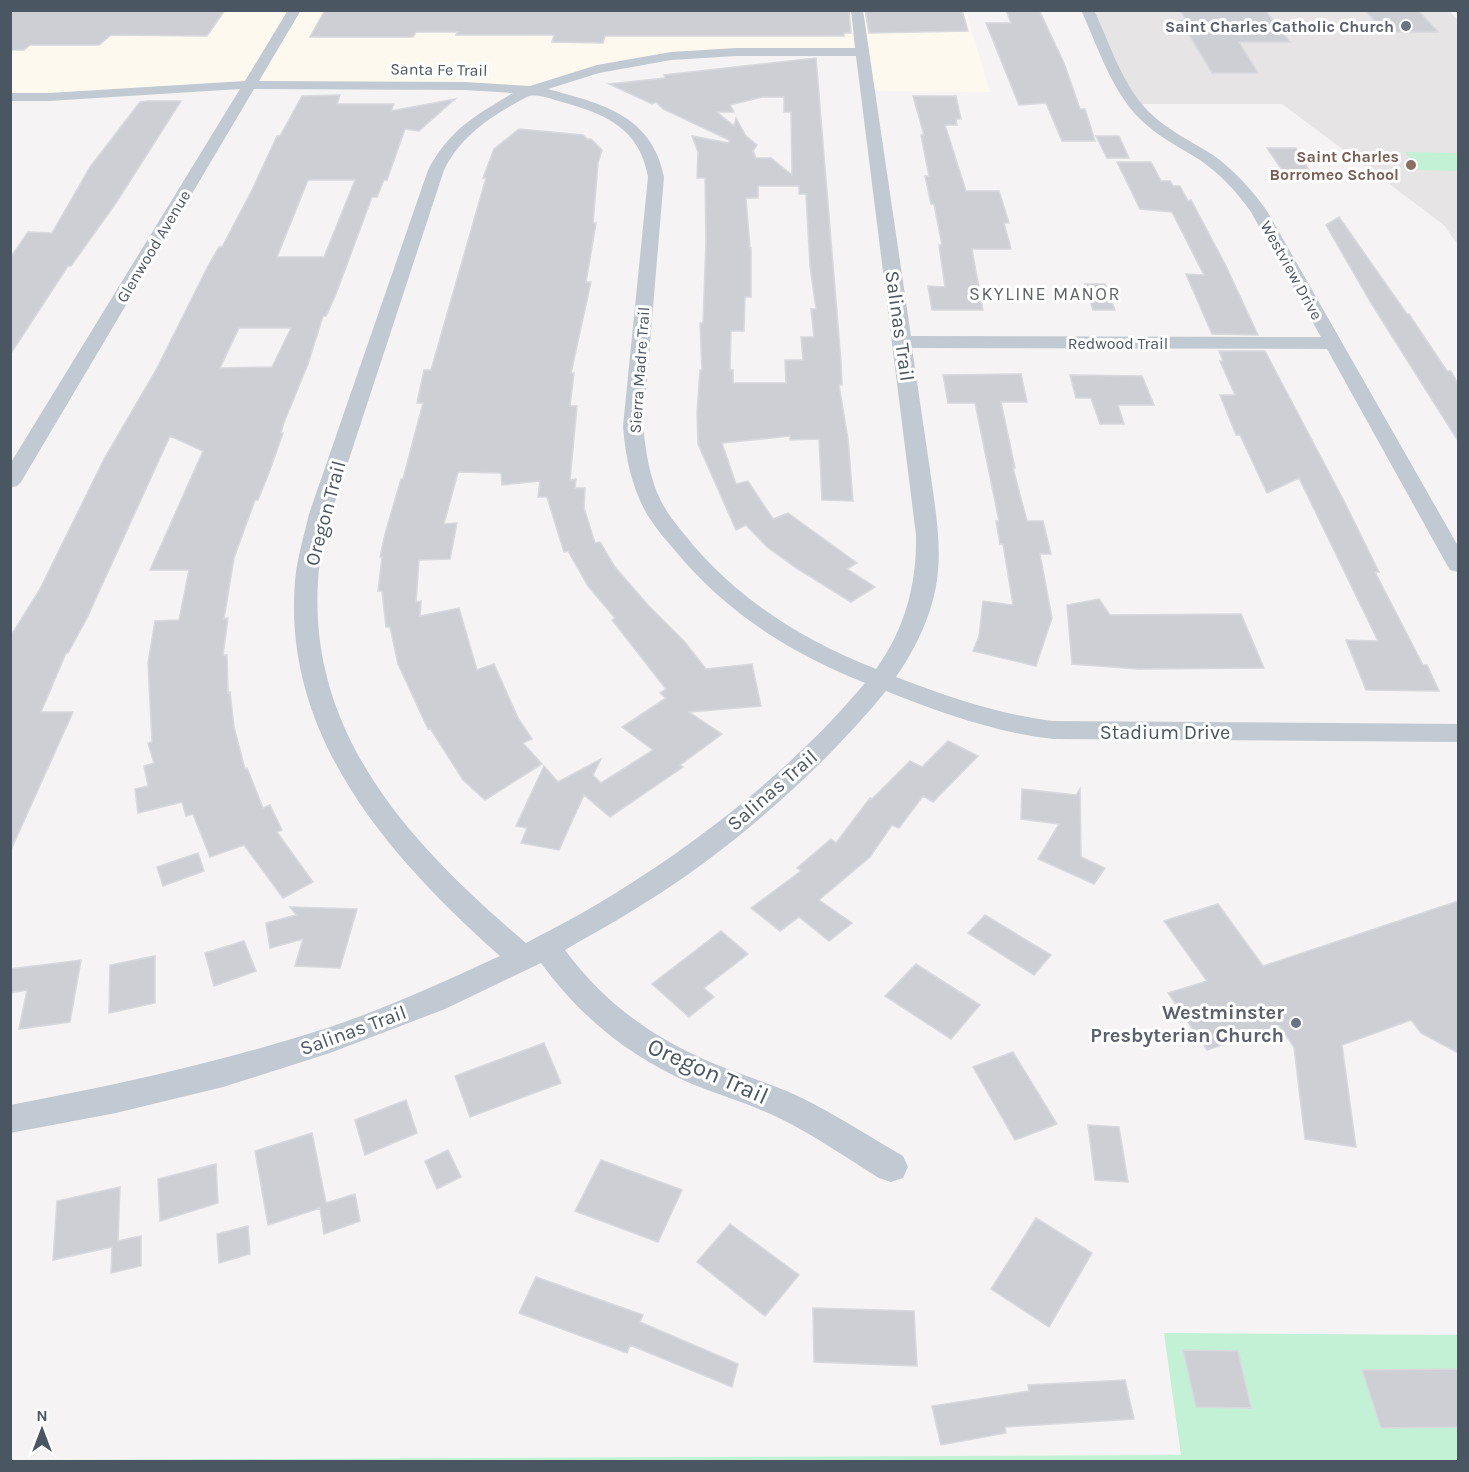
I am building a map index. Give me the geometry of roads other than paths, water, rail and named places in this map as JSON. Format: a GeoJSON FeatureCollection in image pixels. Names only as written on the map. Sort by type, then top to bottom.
{"type":"FeatureCollection","features":[{"type":"Feature","properties":{"kind":"street","name":"Glenwood Avenue"},"geometry":{"type":"LineString","coordinates":[[10,482],[295,10]]}},
{"type":"Feature","properties":{"kind":"street","name":"Salinas Trail"},"geometry":{"type":"LineString","coordinates":[[10,1119],[76,1109],[197,1082],[320,1044],[434,999],[535,953],[643,891],[692,858],[768,798],[844,724],[880,680],[901,652],[914,622],[924,588],[928,556],[926,518],[857,10]]}},
{"type":"Feature","properties":{"kind":"street","name":"Westview Drive"},"geometry":{"type":"LineString","coordinates":[[1088,10],[1126,91],[1142,114],[1172,138],[1215,164],[1244,190],[1262,215],[1458,565]]}},
{"type":"Feature","properties":{"kind":"street","name":"Santa Fe Trail"},"geometry":{"type":"LineString","coordinates":[[17,97],[216,85],[465,86],[531,90],[597,69],[671,56],[736,52],[862,52]]}},
{"type":"Feature","properties":{"kind":"street","name":"Sierra Madre Trail"},"geometry":{"type":"LineString","coordinates":[[531,90],[577,101],[625,123],[645,142],[656,165],[633,426],[637,463],[650,500],[685,552],[733,598],[766,623],[840,664],[880,680]]}},
{"type":"Feature","properties":{"kind":"street","name":"Oregon Trail"},"geometry":{"type":"LineString","coordinates":[[531,90],[493,109],[465,130],[447,149],[436,170],[320,514],[310,554],[306,597],[309,648],[320,702],[340,751],[367,797],[405,847],[432,875],[570,981],[627,1034],[702,1074],[793,1109],[891,1167]]}},
{"type":"Feature","properties":{"kind":"street"},"geometry":{"type":"LineString","coordinates":[[10,111],[17,97]]}},
{"type":"Feature","properties":{"kind":"street","name":"Redwood Trail"},"geometry":{"type":"LineString","coordinates":[[902,342],[1333,343]]}},
{"type":"Feature","properties":{"kind":"street","name":"Stadium Drive"},"geometry":{"type":"LineString","coordinates":[[880,680],[972,714],[1021,726],[1053,730],[1458,733]]}},
{"type":"Feature","properties":{"kind":"place","name":"Saint Charles Catholic Church"},"geometry":{"type":"Point","coordinates":[1406,26]}},
{"type":"Feature","properties":{"kind":"place","name":"Saint Charles Borromeo School"},"geometry":{"type":"Point","coordinates":[1411,165]}},
{"type":"Feature","properties":{"kind":"place","name":"Westminster Presbyterian Church"},"geometry":{"type":"Point","coordinates":[1296,1023]}},
{"type":"Feature","properties":{"kind":"district","name":"SKYLINE MANOR"},"geometry":{"type":"Point","coordinates":[1045,294]}}]}
